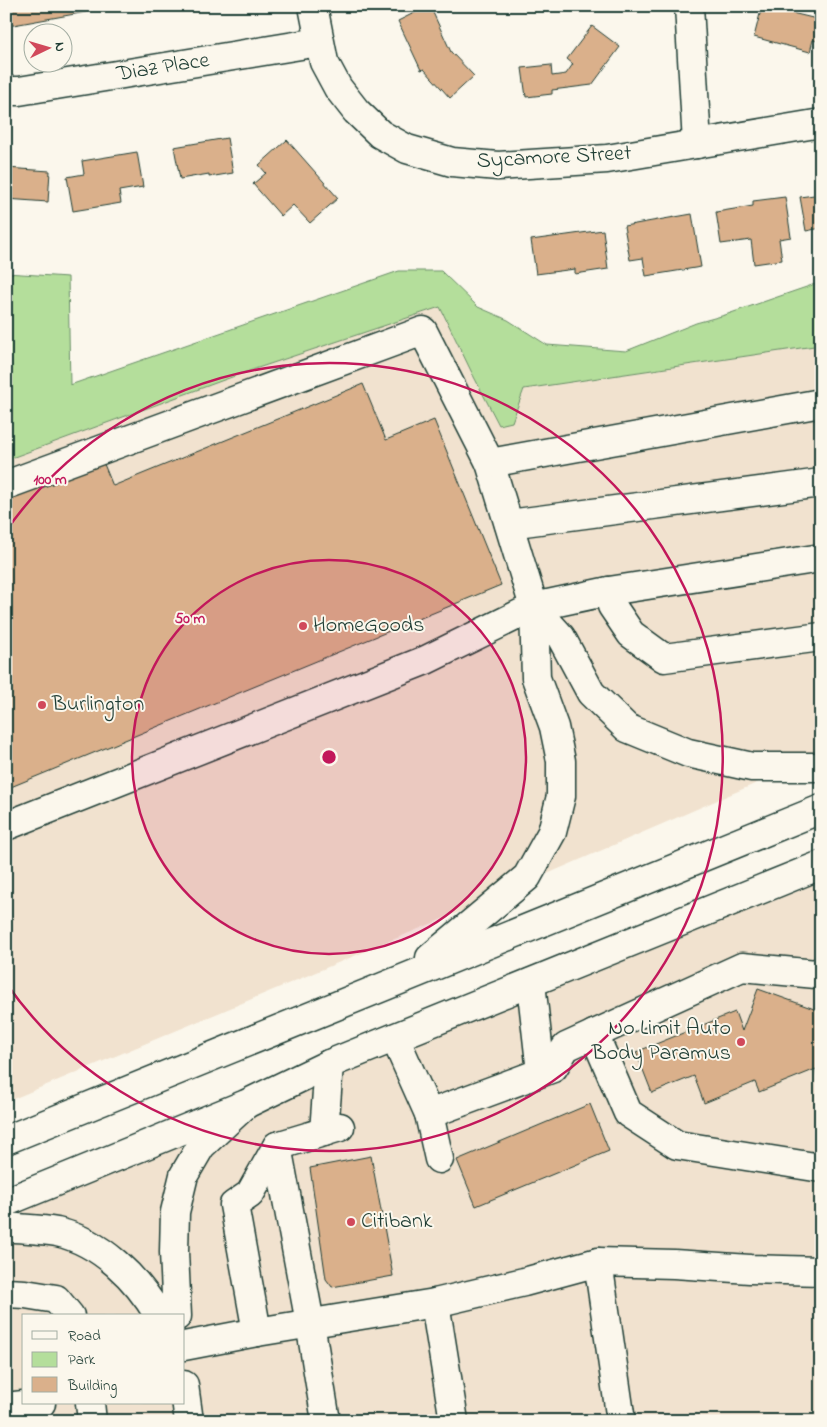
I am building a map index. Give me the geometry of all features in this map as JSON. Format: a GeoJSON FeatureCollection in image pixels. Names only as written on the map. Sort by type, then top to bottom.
{"type":"FeatureCollection","features":[{"type":"Feature","properties":{"kind":"main road","name":"Sycamore Street"},"geometry":{"type":"LineString","coordinates":[[313,6],[324,62],[338,88],[356,111],[380,134],[407,149],[452,162],[498,166],[607,159],[821,123]]}},
{"type":"Feature","properties":{"kind":"main road"},"geometry":{"type":"LineString","coordinates":[[689,6],[697,144]]}},
{"type":"Feature","properties":{"kind":"main road","name":"Diaz Place"},"geometry":{"type":"LineString","coordinates":[[6,91],[19,91],[319,42]]}},
{"type":"Feature","properties":{"kind":"main road"},"geometry":{"type":"LineString","coordinates":[[6,485],[423,331],[490,463],[534,606],[536,678],[554,727],[562,761],[561,796],[552,832],[527,877],[409,976]]}},
{"type":"Feature","properties":{"kind":"main road"},"geometry":{"type":"LineString","coordinates":[[490,463],[821,403]]}},
{"type":"Feature","properties":{"kind":"main road"},"geometry":{"type":"LineString","coordinates":[[509,524],[821,483]]}},
{"type":"Feature","properties":{"kind":"main road"},"geometry":{"type":"LineString","coordinates":[[6,826],[426,660],[534,606],[609,591],[821,558]]}},
{"type":"Feature","properties":{"kind":"main road"},"geometry":{"type":"LineString","coordinates":[[609,591],[612,606],[631,634],[664,658],[821,636]]}},
{"type":"Feature","properties":{"kind":"main road"},"geometry":{"type":"LineString","coordinates":[[534,606],[561,637],[591,693],[628,728],[688,753],[752,767],[821,767]]}},
{"type":"Feature","properties":{"kind":"main road"},"geometry":{"type":"LineString","coordinates":[[6,1140],[821,808]]}},
{"type":"Feature","properties":{"kind":"main road"},"geometry":{"type":"LineString","coordinates":[[6,1202],[246,1104],[329,1064],[821,864]]}},
{"type":"Feature","properties":{"kind":"main road"},"geometry":{"type":"LineString","coordinates":[[429,1114],[553,1068],[566,1047],[742,967],[818,972]]}},
{"type":"Feature","properties":{"kind":"main road"},"geometry":{"type":"LineString","coordinates":[[531,983],[541,1072]]}},
{"type":"Feature","properties":{"kind":"main road"},"geometry":{"type":"LineString","coordinates":[[594,1034],[628,1113],[677,1145],[821,1168]]}},
{"type":"Feature","properties":{"kind":"main road"},"geometry":{"type":"LineString","coordinates":[[395,1038],[429,1114],[439,1159]]}},
{"type":"Feature","properties":{"kind":"main road"},"geometry":{"type":"LineString","coordinates":[[257,1332],[234,1205],[250,1194],[277,1146],[332,1129],[329,1064]]}},
{"type":"Feature","properties":{"kind":"main road"},"geometry":{"type":"LineString","coordinates":[[177,1314],[174,1252],[175,1212],[184,1175],[200,1146],[246,1104]]}},
{"type":"Feature","properties":{"kind":"main road"},"geometry":{"type":"LineString","coordinates":[[277,1146],[326,1421]]}},
{"type":"Feature","properties":{"kind":"main road"},"geometry":{"type":"LineString","coordinates":[[6,1227],[56,1232],[78,1239],[102,1252],[131,1279],[157,1314]]}},
{"type":"Feature","properties":{"kind":"main road"},"geometry":{"type":"LineString","coordinates":[[185,1346],[435,1303],[598,1262],[821,1272]]}},
{"type":"Feature","properties":{"kind":"main road"},"geometry":{"type":"LineString","coordinates":[[598,1262],[620,1421]]}},
{"type":"Feature","properties":{"kind":"main road"},"geometry":{"type":"LineString","coordinates":[[6,1293],[56,1299],[68,1314]]}},
{"type":"Feature","properties":{"kind":"main road"},"geometry":{"type":"LineString","coordinates":[[435,1303],[454,1421]]}},
{"type":"Feature","properties":{"kind":"main road"},"geometry":{"type":"LineString","coordinates":[[185,1392],[189,1421]]}},
{"type":"Feature","properties":{"kind":"main road"},"geometry":{"type":"LineString","coordinates":[[6,1407],[32,1404]]}},
{"type":"Feature","properties":{"kind":"main road"},"geometry":{"type":"LineString","coordinates":[[90,1404],[92,1421]]}},
{"type":"Feature","properties":{"kind":"shaded area"},"geometry":{"type":"Polygon","coordinates":[[[440,307],[499,425],[512,421],[524,389],[821,345],[821,755],[471,907],[6,1102],[6,460],[240,374],[440,307]]]}},
{"type":"Feature","properties":{"kind":"shaded area"},"geometry":{"type":"Polygon","coordinates":[[[821,860],[821,1421],[6,1421],[6,1188],[821,860]]]}},
{"type":"Feature","properties":{"kind":"green space"},"geometry":{"type":"Polygon","coordinates":[[[399,271],[441,271],[478,307],[508,320],[547,345],[626,351],[696,323],[821,282],[821,345],[524,389],[512,422],[499,425],[440,307],[240,374],[6,460],[6,273],[68,277],[70,385],[399,271]]]}},
{"type":"Feature","properties":{"kind":"building"},"geometry":{"type":"Polygon","coordinates":[[[6,6],[85,6],[86,12],[8,26],[6,6]]]}},
{"type":"Feature","properties":{"kind":"building"},"geometry":{"type":"Polygon","coordinates":[[[430,6],[451,52],[474,76],[450,98],[424,69],[421,70],[398,21],[430,6]]]}},
{"type":"Feature","properties":{"kind":"building"},"geometry":{"type":"Polygon","coordinates":[[[762,6],[794,6],[792,13],[821,20],[821,42],[813,40],[810,52],[754,37],[762,6]]]}},
{"type":"Feature","properties":{"kind":"building"},"geometry":{"type":"Polygon","coordinates":[[[592,26],[620,47],[592,85],[552,90],[552,94],[526,97],[522,68],[551,65],[552,76],[566,74],[573,64],[567,59],[592,26]]]}},
{"type":"Feature","properties":{"kind":"building"},"geometry":{"type":"Polygon","coordinates":[[[227,138],[233,173],[209,177],[209,174],[180,179],[174,147],[227,138]]]}},
{"type":"Feature","properties":{"kind":"building"},"geometry":{"type":"Polygon","coordinates":[[[287,140],[338,198],[310,223],[293,205],[281,216],[253,184],[266,173],[259,165],[287,140]]]}},
{"type":"Feature","properties":{"kind":"building"},"geometry":{"type":"Polygon","coordinates":[[[137,152],[143,187],[119,191],[121,203],[73,211],[67,177],[84,174],[82,161],[137,152]]]}},
{"type":"Feature","properties":{"kind":"building"},"geometry":{"type":"Polygon","coordinates":[[[6,168],[50,171],[48,202],[6,199],[6,168]]]}},
{"type":"Feature","properties":{"kind":"building"},"geometry":{"type":"Polygon","coordinates":[[[821,194],[821,228],[806,231],[800,197],[821,194]]]}},
{"type":"Feature","properties":{"kind":"building"},"geometry":{"type":"Polygon","coordinates":[[[785,197],[791,237],[779,239],[782,260],[754,264],[751,240],[721,244],[716,212],[753,206],[753,201],[785,197]]]}},
{"type":"Feature","properties":{"kind":"building"},"geometry":{"type":"Polygon","coordinates":[[[692,214],[701,267],[646,276],[643,258],[630,260],[624,226],[692,214]]]}},
{"type":"Feature","properties":{"kind":"building"},"geometry":{"type":"Polygon","coordinates":[[[603,230],[608,269],[575,274],[575,269],[536,274],[531,240],[603,230]]]}},
{"type":"Feature","properties":{"kind":"building"},"geometry":{"type":"Polygon","coordinates":[[[363,384],[386,440],[434,420],[501,585],[6,789],[6,490],[99,452],[113,486],[363,384]]]}},
{"type":"Feature","properties":{"kind":"building","name":"No Limit Auto Body Paramus"},"geometry":{"type":"Polygon","coordinates":[[[758,989],[821,1010],[821,1096],[816,1069],[759,1092],[755,1082],[704,1103],[694,1076],[652,1093],[636,1052],[735,1012],[742,1031],[758,989]]]}},
{"type":"Feature","properties":{"kind":"building"},"geometry":{"type":"Polygon","coordinates":[[[590,1104],[609,1151],[476,1206],[457,1160],[590,1104]]]}},
{"type":"Feature","properties":{"kind":"building","name":"Citibank"},"geometry":{"type":"Polygon","coordinates":[[[371,1156],[393,1276],[332,1287],[326,1279],[310,1168],[371,1156]]]}},
{"type":"Feature","properties":{"kind":"place","name":"HomeGoods"},"geometry":{"type":"Point","coordinates":[303,626]}},
{"type":"Feature","properties":{"kind":"place","name":"Burlington"},"geometry":{"type":"Point","coordinates":[42,705]}},
{"type":"Feature","properties":{"kind":"place","name":"No Limit Auto Body Paramus"},"geometry":{"type":"Point","coordinates":[741,1042]}},
{"type":"Feature","properties":{"kind":"place","name":"Citibank"},"geometry":{"type":"Point","coordinates":[351,1222]}}]}
